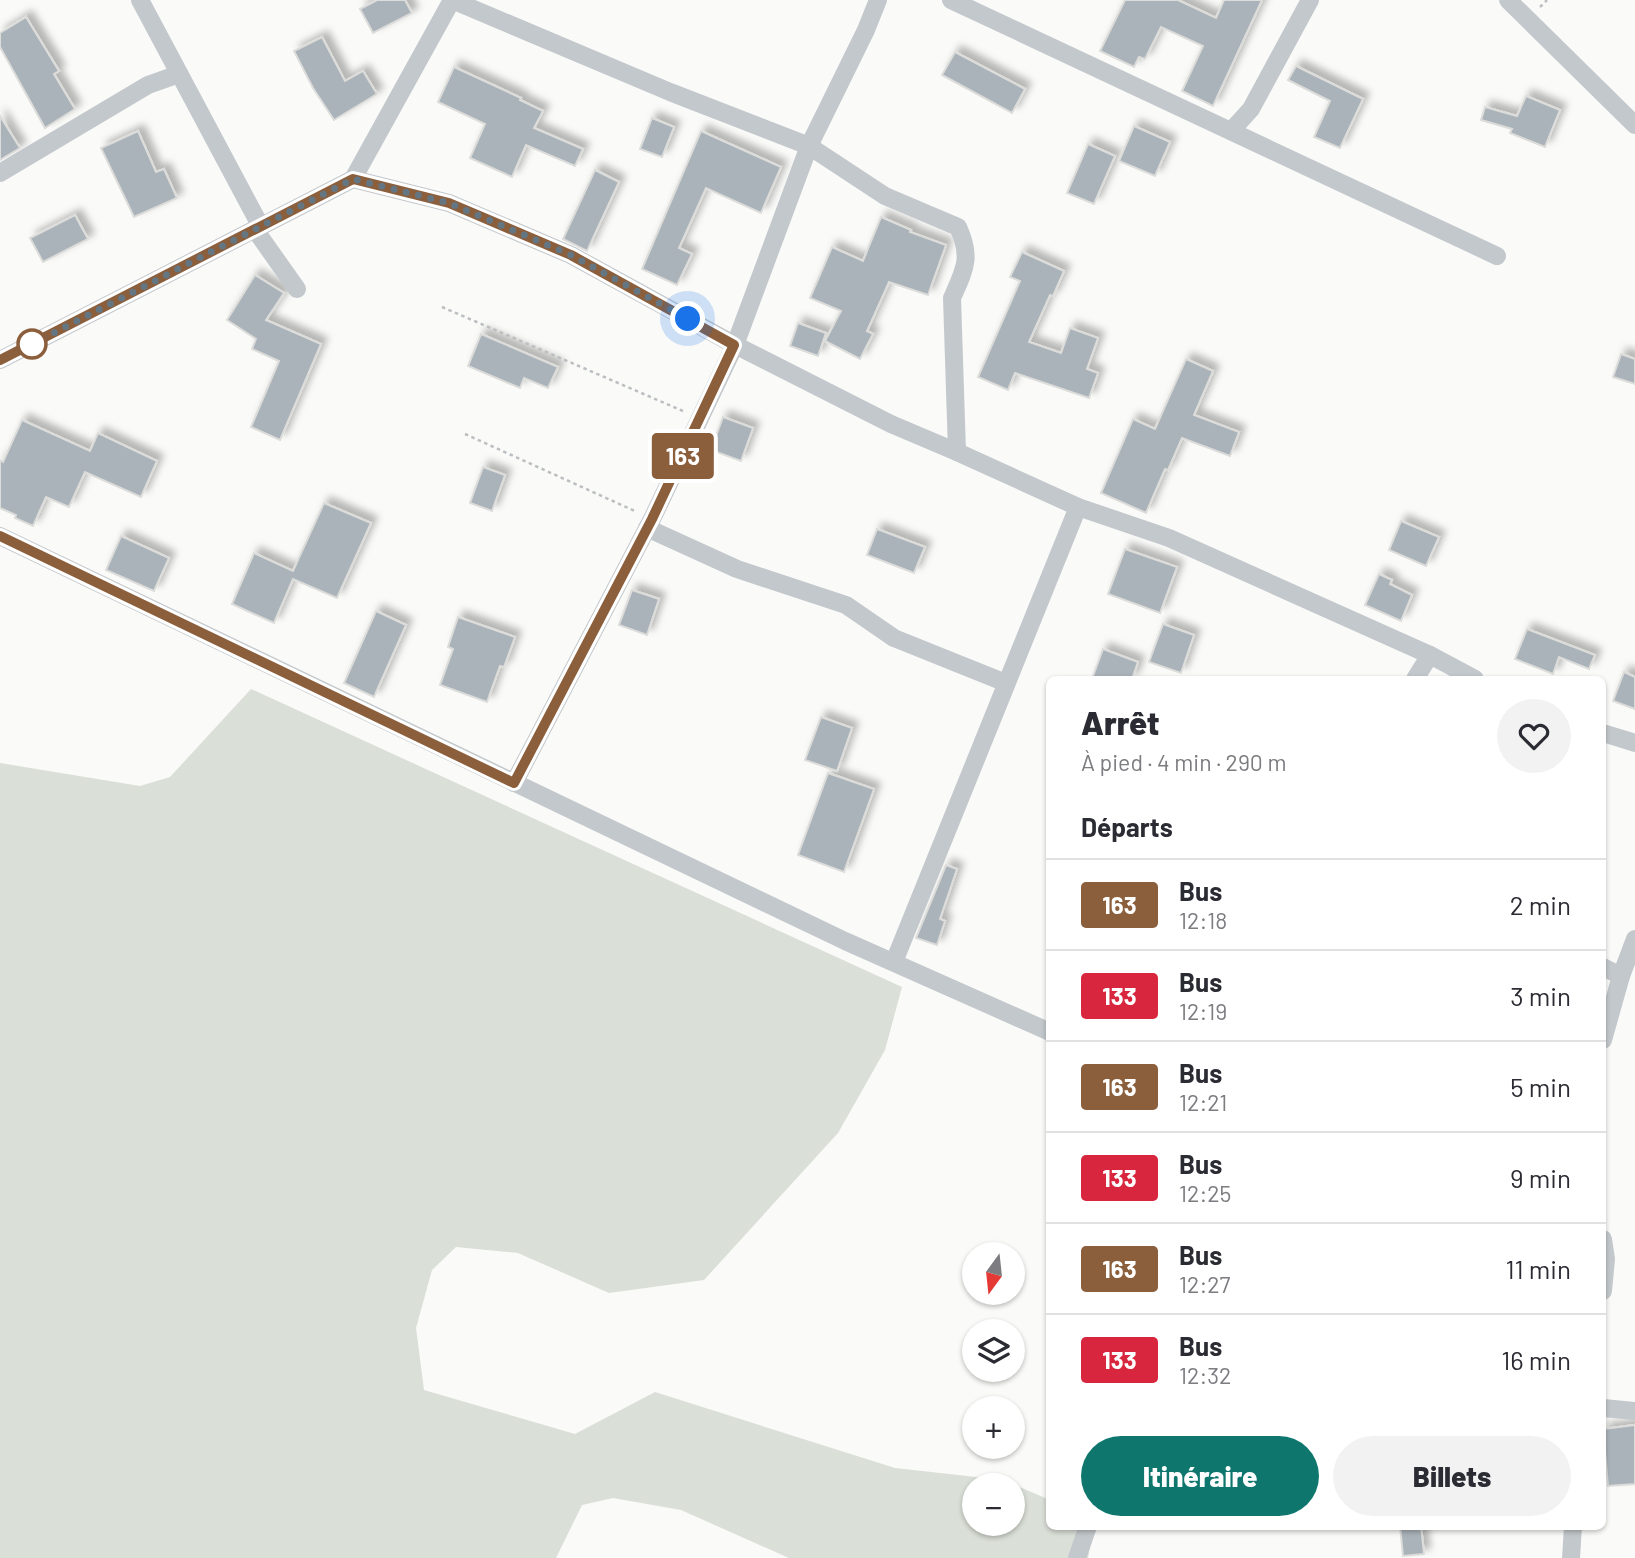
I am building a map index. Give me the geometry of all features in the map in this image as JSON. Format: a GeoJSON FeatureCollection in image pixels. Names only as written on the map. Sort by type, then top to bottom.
{"type":"FeatureCollection","features":[{"type":"Feature","properties":{"kind":"street"},"geometry":{"type":"LineString","coordinates":[[140,0],[261,227]]}},
{"type":"Feature","properties":{"kind":"street"},"geometry":{"type":"LineString","coordinates":[[0,360],[353,179],[452,0],[809,146],[885,197],[958,227],[967,247],[963,274],[952,298],[957,452]]}},
{"type":"Feature","properties":{"kind":"street"},"geometry":{"type":"LineString","coordinates":[[514,783],[650,523],[701,419],[734,345],[809,146],[878,0]]}},
{"type":"Feature","properties":{"kind":"street"},"geometry":{"type":"LineString","coordinates":[[951,0],[1497,257]]}},
{"type":"Feature","properties":{"kind":"street"},"geometry":{"type":"LineString","coordinates":[[1231,131],[1251,109],[1310,0]]}},
{"type":"Feature","properties":{"kind":"street"},"geometry":{"type":"LineString","coordinates":[[1508,0],[1635,125]]}},
{"type":"Feature","properties":{"kind":"street"},"geometry":{"type":"LineString","coordinates":[[0,173],[148,85],[179,74]]}},
{"type":"Feature","properties":{"kind":"street"},"geometry":{"type":"LineString","coordinates":[[353,179],[449,203],[559,250],[734,345],[891,424],[1078,507],[1169,538],[1430,654],[1470,676]]}},
{"type":"Feature","properties":{"kind":"street"},"geometry":{"type":"LineString","coordinates":[[261,227],[256,231],[297,289]]}},
{"type":"Feature","properties":{"kind":"street"},"geometry":{"type":"LineString","coordinates":[[894,962],[1078,507]]}},
{"type":"Feature","properties":{"kind":"street"},"geometry":{"type":"LineString","coordinates":[[650,523],[737,569],[846,605],[894,638],[1006,683]]}},
{"type":"Feature","properties":{"kind":"street"},"geometry":{"type":"LineString","coordinates":[[0,536],[514,783],[894,962],[1046,1030]]}},
{"type":"Feature","properties":{"kind":"street"},"geometry":{"type":"LineString","coordinates":[[1417,676],[1430,654]]}},
{"type":"Feature","properties":{"kind":"street"},"geometry":{"type":"LineString","coordinates":[[1606,734],[1635,743]]}},
{"type":"Feature","properties":{"kind":"street"},"geometry":{"type":"LineString","coordinates":[[1606,1029],[1635,939]]}},
{"type":"Feature","properties":{"kind":"street"},"geometry":{"type":"LineString","coordinates":[[1606,968],[1621,976]]}},
{"type":"Feature","properties":{"kind":"street"},"geometry":{"type":"LineString","coordinates":[[1606,1408],[1635,1411]]}},
{"type":"Feature","properties":{"kind":"street"},"geometry":{"type":"LineString","coordinates":[[1077,1558],[1087,1530]]}},
{"type":"Feature","properties":{"kind":"street"},"geometry":{"type":"LineString","coordinates":[[1571,1558],[1573,1530]]}},
{"type":"Feature","properties":{"kind":"path"},"geometry":{"type":"LineString","coordinates":[[442,307],[701,419]]}},
{"type":"Feature","properties":{"kind":"path"},"geometry":{"type":"LineString","coordinates":[[465,434],[650,523]]}},
{"type":"Feature","properties":{"kind":"shaded area"},"geometry":{"type":"Polygon","coordinates":[[[251,689],[902,987],[885,1050],[838,1133],[704,1280],[609,1293],[518,1253],[456,1247],[432,1270],[416,1328],[424,1390],[575,1434],[655,1392],[895,1468],[962,1475],[962,1536],[1025,1536],[1025,1489],[1046,1498],[1046,1530],[1087,1530],[1092,1536],[1088,1558],[789,1558],[681,1510],[613,1498],[582,1505],[556,1558],[0,1558],[0,763],[140,786],[170,777],[251,689]]]}},
{"type":"Feature","properties":{"kind":"building"},"geometry":{"type":"Polygon","coordinates":[[[377,0],[405,0],[412,13],[373,33],[360,9],[377,0]]]}},
{"type":"Feature","properties":{"kind":"building"},"geometry":{"type":"Polygon","coordinates":[[[1125,0],[1178,0],[1216,18],[1224,0],[1262,0],[1213,106],[1182,91],[1203,46],[1161,27],[1145,59],[1139,57],[1134,67],[1100,51],[1125,0]]]}},
{"type":"Feature","properties":{"kind":"building"},"geometry":{"type":"Polygon","coordinates":[[[26,17],[59,71],[54,74],[75,109],[45,128],[0,47],[0,33],[26,17]]]}},
{"type":"Feature","properties":{"kind":"building"},"geometry":{"type":"Polygon","coordinates":[[[322,37],[345,81],[363,71],[377,94],[334,120],[313,88],[294,51],[322,37]]]}},
{"type":"Feature","properties":{"kind":"building"},"geometry":{"type":"Polygon","coordinates":[[[955,52],[1025,89],[1012,113],[942,75],[955,52]]]}},
{"type":"Feature","properties":{"kind":"building"},"geometry":{"type":"Polygon","coordinates":[[[1296,66],[1363,99],[1340,148],[1314,137],[1330,101],[1288,80],[1296,66]]]}},
{"type":"Feature","properties":{"kind":"building"},"geometry":{"type":"Polygon","coordinates":[[[454,67],[543,111],[534,128],[583,149],[575,166],[526,145],[512,177],[470,158],[485,124],[438,102],[454,67]]]}},
{"type":"Feature","properties":{"kind":"building"},"geometry":{"type":"Polygon","coordinates":[[[1526,96],[1560,110],[1545,147],[1510,133],[1512,129],[1481,120],[1485,107],[1517,116],[1526,96]]]}},
{"type":"Feature","properties":{"kind":"building"},"geometry":{"type":"Polygon","coordinates":[[[0,116],[20,148],[0,160],[0,116]]]}},
{"type":"Feature","properties":{"kind":"building"},"geometry":{"type":"Polygon","coordinates":[[[652,118],[674,127],[662,157],[640,149],[652,118]]]}},
{"type":"Feature","properties":{"kind":"building"},"geometry":{"type":"Polygon","coordinates":[[[1134,126],[1170,142],[1155,176],[1119,161],[1134,126]]]}},
{"type":"Feature","properties":{"kind":"building"},"geometry":{"type":"Polygon","coordinates":[[[138,131],[156,172],[164,169],[177,198],[134,217],[101,148],[138,131]]]}},
{"type":"Feature","properties":{"kind":"building"},"geometry":{"type":"Polygon","coordinates":[[[701,131],[781,167],[761,213],[706,188],[679,248],[692,254],[677,285],[642,269],[701,131]]]}},
{"type":"Feature","properties":{"kind":"building"},"geometry":{"type":"Polygon","coordinates":[[[1088,144],[1115,156],[1094,204],[1067,193],[1088,144]]]}},
{"type":"Feature","properties":{"kind":"building"},"geometry":{"type":"Polygon","coordinates":[[[595,170],[619,182],[587,251],[563,239],[595,170]]]}},
{"type":"Feature","properties":{"kind":"building"},"geometry":{"type":"Polygon","coordinates":[[[75,215],[88,239],[43,262],[30,238],[75,215]]]}},
{"type":"Feature","properties":{"kind":"building"},"geometry":{"type":"Polygon","coordinates":[[[881,217],[911,230],[910,232],[946,245],[928,295],[889,282],[867,331],[873,334],[860,359],[825,341],[841,311],[810,298],[832,247],[863,261],[881,217]]]}},
{"type":"Feature","properties":{"kind":"building"},"geometry":{"type":"Polygon","coordinates":[[[1022,252],[1064,271],[1029,342],[1061,353],[1070,328],[1098,338],[1087,369],[1098,373],[1089,398],[1015,373],[1008,390],[978,377],[1020,281],[1010,277],[1022,252]]]}},
{"type":"Feature","properties":{"kind":"building"},"geometry":{"type":"Polygon","coordinates":[[[255,275],[284,293],[266,320],[321,344],[280,440],[251,427],[279,361],[252,349],[256,339],[227,320],[255,275]]]}},
{"type":"Feature","properties":{"kind":"building"},"geometry":{"type":"Polygon","coordinates":[[[798,323],[826,333],[818,356],[790,346],[798,323]]]}},
{"type":"Feature","properties":{"kind":"building"},"geometry":{"type":"Polygon","coordinates":[[[481,334],[558,367],[548,388],[524,378],[520,388],[468,366],[481,334]]]}},
{"type":"Feature","properties":{"kind":"building"},"geometry":{"type":"Polygon","coordinates":[[[1621,354],[1635,359],[1635,384],[1613,377],[1621,354]]]}},
{"type":"Feature","properties":{"kind":"building"},"geometry":{"type":"Polygon","coordinates":[[[1186,359],[1213,371],[1194,415],[1239,432],[1230,456],[1182,438],[1146,513],[1101,493],[1133,419],[1155,429],[1186,359]]]}},
{"type":"Feature","properties":{"kind":"building"},"geometry":{"type":"Polygon","coordinates":[[[723,417],[753,428],[741,461],[711,450],[723,417]]]}},
{"type":"Feature","properties":{"kind":"building"},"geometry":{"type":"Polygon","coordinates":[[[22,420],[90,451],[98,433],[157,461],[141,497],[85,472],[69,507],[46,497],[33,526],[15,518],[16,515],[0,508],[0,460],[3,462],[22,420]]]}},
{"type":"Feature","properties":{"kind":"building"},"geometry":{"type":"Polygon","coordinates":[[[483,467],[505,475],[492,511],[470,503],[483,467]]]}},
{"type":"Feature","properties":{"kind":"building"},"geometry":{"type":"Polygon","coordinates":[[[324,503],[371,523],[337,598],[293,579],[274,623],[232,604],[254,553],[293,571],[324,503]]]}},
{"type":"Feature","properties":{"kind":"building"},"geometry":{"type":"Polygon","coordinates":[[[1401,521],[1439,537],[1426,566],[1389,550],[1401,521]]]}},
{"type":"Feature","properties":{"kind":"building"},"geometry":{"type":"Polygon","coordinates":[[[877,529],[925,547],[914,573],[867,555],[877,529]]]}},
{"type":"Feature","properties":{"kind":"building"},"geometry":{"type":"Polygon","coordinates":[[[121,536],[169,558],[154,591],[106,570],[121,536]]]}},
{"type":"Feature","properties":{"kind":"building"},"geometry":{"type":"Polygon","coordinates":[[[1125,549],[1177,567],[1160,613],[1108,594],[1125,549]]]}},
{"type":"Feature","properties":{"kind":"building"},"geometry":{"type":"Polygon","coordinates":[[[1379,574],[1392,580],[1390,584],[1412,595],[1401,621],[1365,605],[1379,574]]]}},
{"type":"Feature","properties":{"kind":"building"},"geometry":{"type":"Polygon","coordinates":[[[632,590],[659,599],[647,635],[619,625],[632,590]]]}},
{"type":"Feature","properties":{"kind":"building"},"geometry":{"type":"Polygon","coordinates":[[[376,611],[406,625],[374,697],[344,683],[376,611]]]}},
{"type":"Feature","properties":{"kind":"building"},"geometry":{"type":"Polygon","coordinates":[[[458,617],[515,637],[504,667],[500,666],[487,702],[440,685],[453,649],[448,647],[458,617]]]}},
{"type":"Feature","properties":{"kind":"building"},"geometry":{"type":"Polygon","coordinates":[[[1163,624],[1194,635],[1181,673],[1149,662],[1163,624]]]}},
{"type":"Feature","properties":{"kind":"building"},"geometry":{"type":"Polygon","coordinates":[[[1527,629],[1595,655],[1589,669],[1559,657],[1553,674],[1515,659],[1527,629]]]}},
{"type":"Feature","properties":{"kind":"building"},"geometry":{"type":"Polygon","coordinates":[[[1103,649],[1138,662],[1133,676],[1093,676],[1103,649]]]}},
{"type":"Feature","properties":{"kind":"building"},"geometry":{"type":"Polygon","coordinates":[[[1624,672],[1635,677],[1635,709],[1613,701],[1624,672]]]}},
{"type":"Feature","properties":{"kind":"building"},"geometry":{"type":"Polygon","coordinates":[[[821,717],[852,728],[837,771],[805,760],[821,717]]]}},
{"type":"Feature","properties":{"kind":"building"},"geometry":{"type":"Polygon","coordinates":[[[828,773],[874,789],[844,872],[798,855],[828,773]]]}},
{"type":"Feature","properties":{"kind":"building"},"geometry":{"type":"Polygon","coordinates":[[[946,865],[957,869],[940,919],[945,921],[937,945],[916,938],[946,865]]]}},
{"type":"Feature","properties":{"kind":"building"},"geometry":{"type":"Polygon","coordinates":[[[1635,1425],[1635,1484],[1608,1486],[1606,1429],[1635,1425]]]}},
{"type":"Feature","properties":{"kind":"building"},"geometry":{"type":"Polygon","coordinates":[[[1400,1530],[1421,1530],[1424,1554],[1403,1556],[1400,1530]]]}},
{"type":"Feature","properties":{"kind":"bus line","name":"163"},"geometry":{"type":"LineString","coordinates":[[0,360],[353,179],[449,203],[571,255],[734,345],[652,519],[514,783],[0,536]]}},
{"type":"Feature","properties":{"kind":"route"},"geometry":{"type":"LineString","coordinates":[[32,344],[353,179],[449,203],[571,255],[688,319]]}}]}
